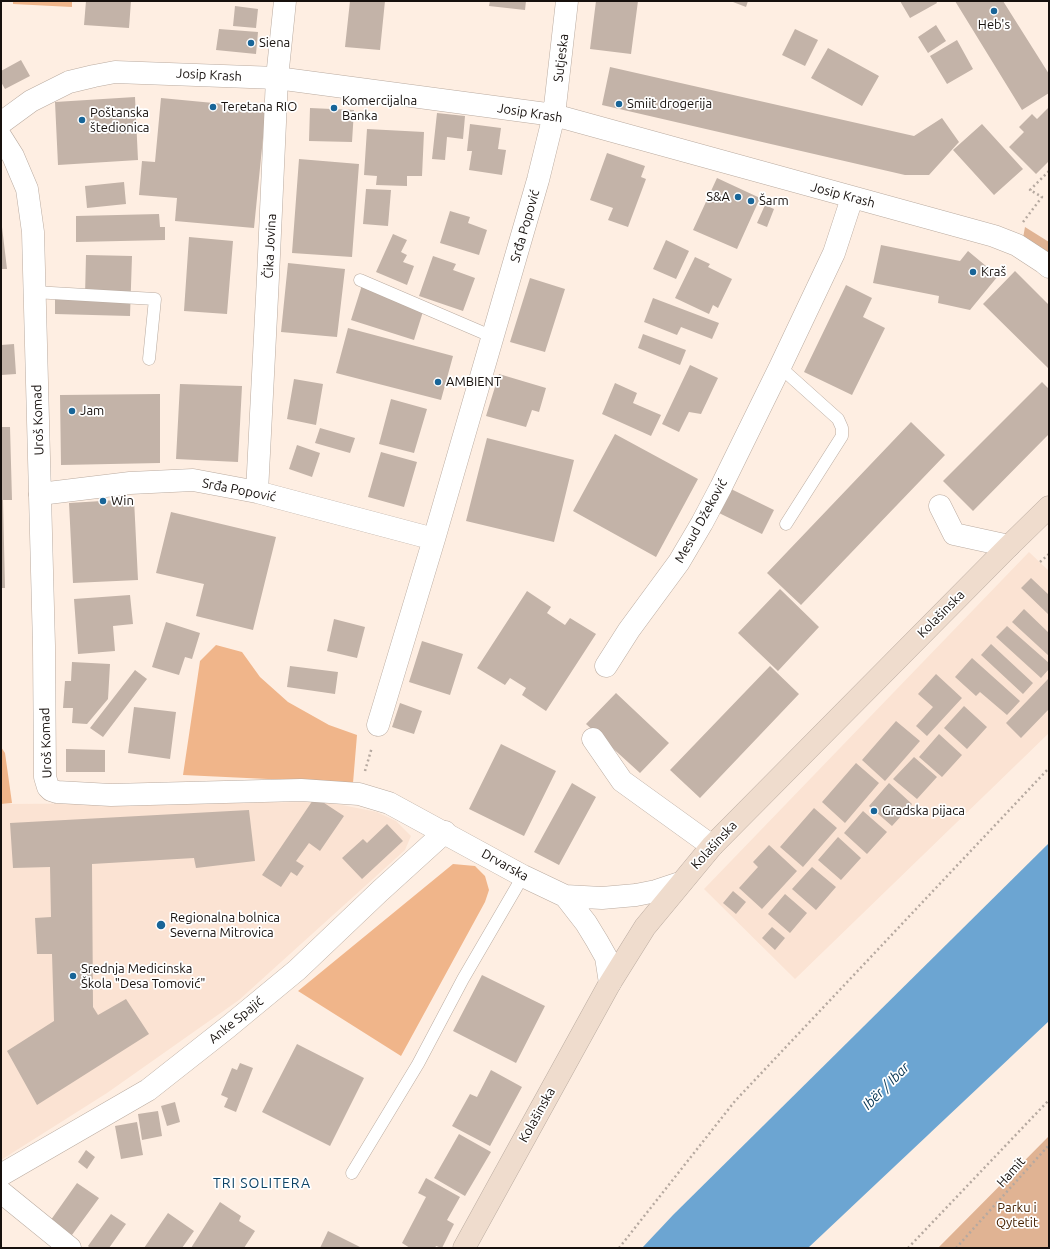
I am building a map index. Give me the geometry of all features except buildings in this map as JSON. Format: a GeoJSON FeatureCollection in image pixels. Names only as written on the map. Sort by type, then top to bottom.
{"type":"FeatureCollection","features":[{"type":"Feature","properties":{"kind":"main road","name":"Kolašinska"},"geometry":{"type":"LineString","coordinates":[[464,1248],[610,983],[645,927],[712,846],[1049,507]]}},
{"type":"Feature","properties":{"kind":"street","name":"Čika Jovina"},"geometry":{"type":"LineString","coordinates":[[257,492],[269,269],[277,78],[285,1]]}},
{"type":"Feature","properties":{"kind":"street","name":"Sutjeska"},"geometry":{"type":"LineString","coordinates":[[554,115],[567,1]]}},
{"type":"Feature","properties":{"kind":"street","name":"Josip Krash"},"geometry":{"type":"LineString","coordinates":[[1,123],[31,102],[69,82],[115,72],[277,78],[554,115],[972,230],[1018,245],[1049,267]]}},
{"type":"Feature","properties":{"kind":"street","name":"Srđa Popović"},"geometry":{"type":"LineString","coordinates":[[378,725],[493,337],[538,180],[554,115]]}},
{"type":"Feature","properties":{"kind":"street","name":"Uroš Komad"},"geometry":{"type":"LineString","coordinates":[[1,138],[13,156],[27,189],[33,232],[44,646],[45,777],[47,785],[51,790],[57,792],[111,795],[301,790],[359,794],[389,802],[445,832]]}},
{"type":"Feature","properties":{"kind":"street","name":"Mesud Džeković"},"geometry":{"type":"LineString","coordinates":[[606,666],[629,630],[679,562],[721,487],[834,253],[852,198]]}},
{"type":"Feature","properties":{"kind":"street","name":"Srđa Popović"},"geometry":{"type":"LineString","coordinates":[[40,494],[130,483],[192,480],[257,492],[434,538]]}},
{"type":"Feature","properties":{"kind":"street"},"geometry":{"type":"LineString","coordinates":[[940,506],[954,534],[1009,546]]}},
{"type":"Feature","properties":{"kind":"street"},"geometry":{"type":"LineString","coordinates":[[593,739],[622,781],[712,846]]}},
{"type":"Feature","properties":{"kind":"street","name":"Drvarska"},"geometry":{"type":"LineString","coordinates":[[445,832],[523,876],[565,896],[602,898],[636,895],[680,883]]}},
{"type":"Feature","properties":{"kind":"street","name":"Anke Spajić"},"geometry":{"type":"LineString","coordinates":[[1,1175],[148,1090],[297,970],[445,832]]}},
{"type":"Feature","properties":{"kind":"street","name":"Drvarska"},"geometry":{"type":"LineString","coordinates":[[565,896],[598,941],[606,957],[610,983]]}},
{"type":"Feature","properties":{"kind":"street"},"geometry":{"type":"LineString","coordinates":[[1,1192],[70,1248]]}},
{"type":"Feature","properties":{"kind":"lane"},"geometry":{"type":"LineString","coordinates":[[360,280],[493,337]]}},
{"type":"Feature","properties":{"kind":"lane"},"geometry":{"type":"LineString","coordinates":[[34,292],[155,299],[149,359]]}},
{"type":"Feature","properties":{"kind":"lane"},"geometry":{"type":"LineString","coordinates":[[780,367],[838,419],[842,428],[842,436],[786,524]]}},
{"type":"Feature","properties":{"kind":"lane"},"geometry":{"type":"LineString","coordinates":[[352,1173],[418,1064],[464,979],[523,876]]}},
{"type":"Feature","properties":{"kind":"path"},"geometry":{"type":"LineString","coordinates":[[1007,241],[1042,197],[1030,190],[1049,171]]}},
{"type":"Feature","properties":{"kind":"path"},"geometry":{"type":"LineString","coordinates":[[1040,562],[1049,554]]}},
{"type":"Feature","properties":{"kind":"path"},"geometry":{"type":"LineString","coordinates":[[359,794],[378,725]]}},
{"type":"Feature","properties":{"kind":"path"},"geometry":{"type":"LineString","coordinates":[[619,1248],[735,1101],[1049,768]]}},
{"type":"Feature","properties":{"kind":"path"},"geometry":{"type":"LineString","coordinates":[[908,1248],[1049,1100]]}},
{"type":"Feature","properties":{"kind":"path","name":"Hamit"},"geometry":{"type":"LineString","coordinates":[[956,1248],[1049,1145]]}},
{"type":"Feature","properties":{"kind":"shaded area"},"geometry":{"type":"Polygon","coordinates":[[[13,1],[72,1],[72,7],[13,4],[13,1]]]}},
{"type":"Feature","properties":{"kind":"shaded area","name":"Gradska pijaca"},"geometry":{"type":"Polygon","coordinates":[[[1029,552],[1049,571],[1049,733],[795,979],[704,889],[1029,552]]]}},
{"type":"Feature","properties":{"kind":"shaded area"},"geometry":{"type":"Polygon","coordinates":[[[216,645],[242,652],[260,677],[288,702],[329,725],[357,735],[353,783],[183,775],[200,661],[216,645]]]}},
{"type":"Feature","properties":{"kind":"shaded area"},"geometry":{"type":"Polygon","coordinates":[[[1,747],[5,753],[12,803],[1,804],[1,747]]]}},
{"type":"Feature","properties":{"kind":"shaded area","name":"Regionalna bolnica Severna Mitrovica"},"geometry":{"type":"Polygon","coordinates":[[[327,802],[377,812],[396,821],[411,836],[405,850],[239,1000],[107,1093],[1,1160],[1,804],[327,802]]]}},
{"type":"Feature","properties":{"kind":"shaded area"},"geometry":{"type":"Polygon","coordinates":[[[453,864],[475,866],[485,876],[489,890],[485,902],[401,1056],[298,991],[453,864]]]}},
{"type":"Feature","properties":{"kind":"green space"},"geometry":{"type":"Polygon","coordinates":[[[1025,227],[1049,242],[1049,261],[1023,238],[1025,227]]]}},
{"type":"Feature","properties":{"kind":"green space","name":"Parku i Qytetit"},"geometry":{"type":"Polygon","coordinates":[[[1049,1136],[1049,1248],[938,1248],[1049,1136]]]}},
{"type":"Feature","properties":{"kind":"water","name":"Ibër / Ibar"},"geometry":{"type":"Polygon","coordinates":[[[1049,843],[1049,1021],[808,1248],[642,1248],[673,1215],[1049,843]]]}},
{"type":"Feature","properties":{"kind":"place","name":"Heb's"},"geometry":{"type":"Point","coordinates":[994,11]}},
{"type":"Feature","properties":{"kind":"place","name":"Siena"},"geometry":{"type":"Point","coordinates":[251,43]}},
{"type":"Feature","properties":{"kind":"place","name":"Smiit drogerija"},"geometry":{"type":"Point","coordinates":[619,104]}},
{"type":"Feature","properties":{"kind":"place","name":"Teretana RIO"},"geometry":{"type":"Point","coordinates":[213,107]}},
{"type":"Feature","properties":{"kind":"place","name":"Komercijalna Banka"},"geometry":{"type":"Point","coordinates":[334,108]}},
{"type":"Feature","properties":{"kind":"place","name":"Poštanska štedionica"},"geometry":{"type":"Point","coordinates":[82,120]}},
{"type":"Feature","properties":{"kind":"place","name":"S&A"},"geometry":{"type":"Point","coordinates":[738,197]}},
{"type":"Feature","properties":{"kind":"place","name":"Šarm"},"geometry":{"type":"Point","coordinates":[751,201]}},
{"type":"Feature","properties":{"kind":"place","name":"Kraš"},"geometry":{"type":"Point","coordinates":[973,272]}},
{"type":"Feature","properties":{"kind":"place","name":"AMBIENT"},"geometry":{"type":"Point","coordinates":[438,382]}},
{"type":"Feature","properties":{"kind":"place","name":"Jam"},"geometry":{"type":"Point","coordinates":[72,411]}},
{"type":"Feature","properties":{"kind":"place","name":"Win"},"geometry":{"type":"Point","coordinates":[103,501]}},
{"type":"Feature","properties":{"kind":"place","name":"Gradska pijaca"},"geometry":{"type":"Point","coordinates":[874,811]}},
{"type":"Feature","properties":{"kind":"place","name":"Regionalna bolnica Severna Mitrovica"},"geometry":{"type":"Point","coordinates":[161,925]}},
{"type":"Feature","properties":{"kind":"place","name":"Srednja Medicinska Škola \"Desa Tomović\""},"geometry":{"type":"Point","coordinates":[73,976]}},
{"type":"Feature","properties":{"kind":"district","name":"TRI SOLITERA"},"geometry":{"type":"Point","coordinates":[262,1183]}}]}
